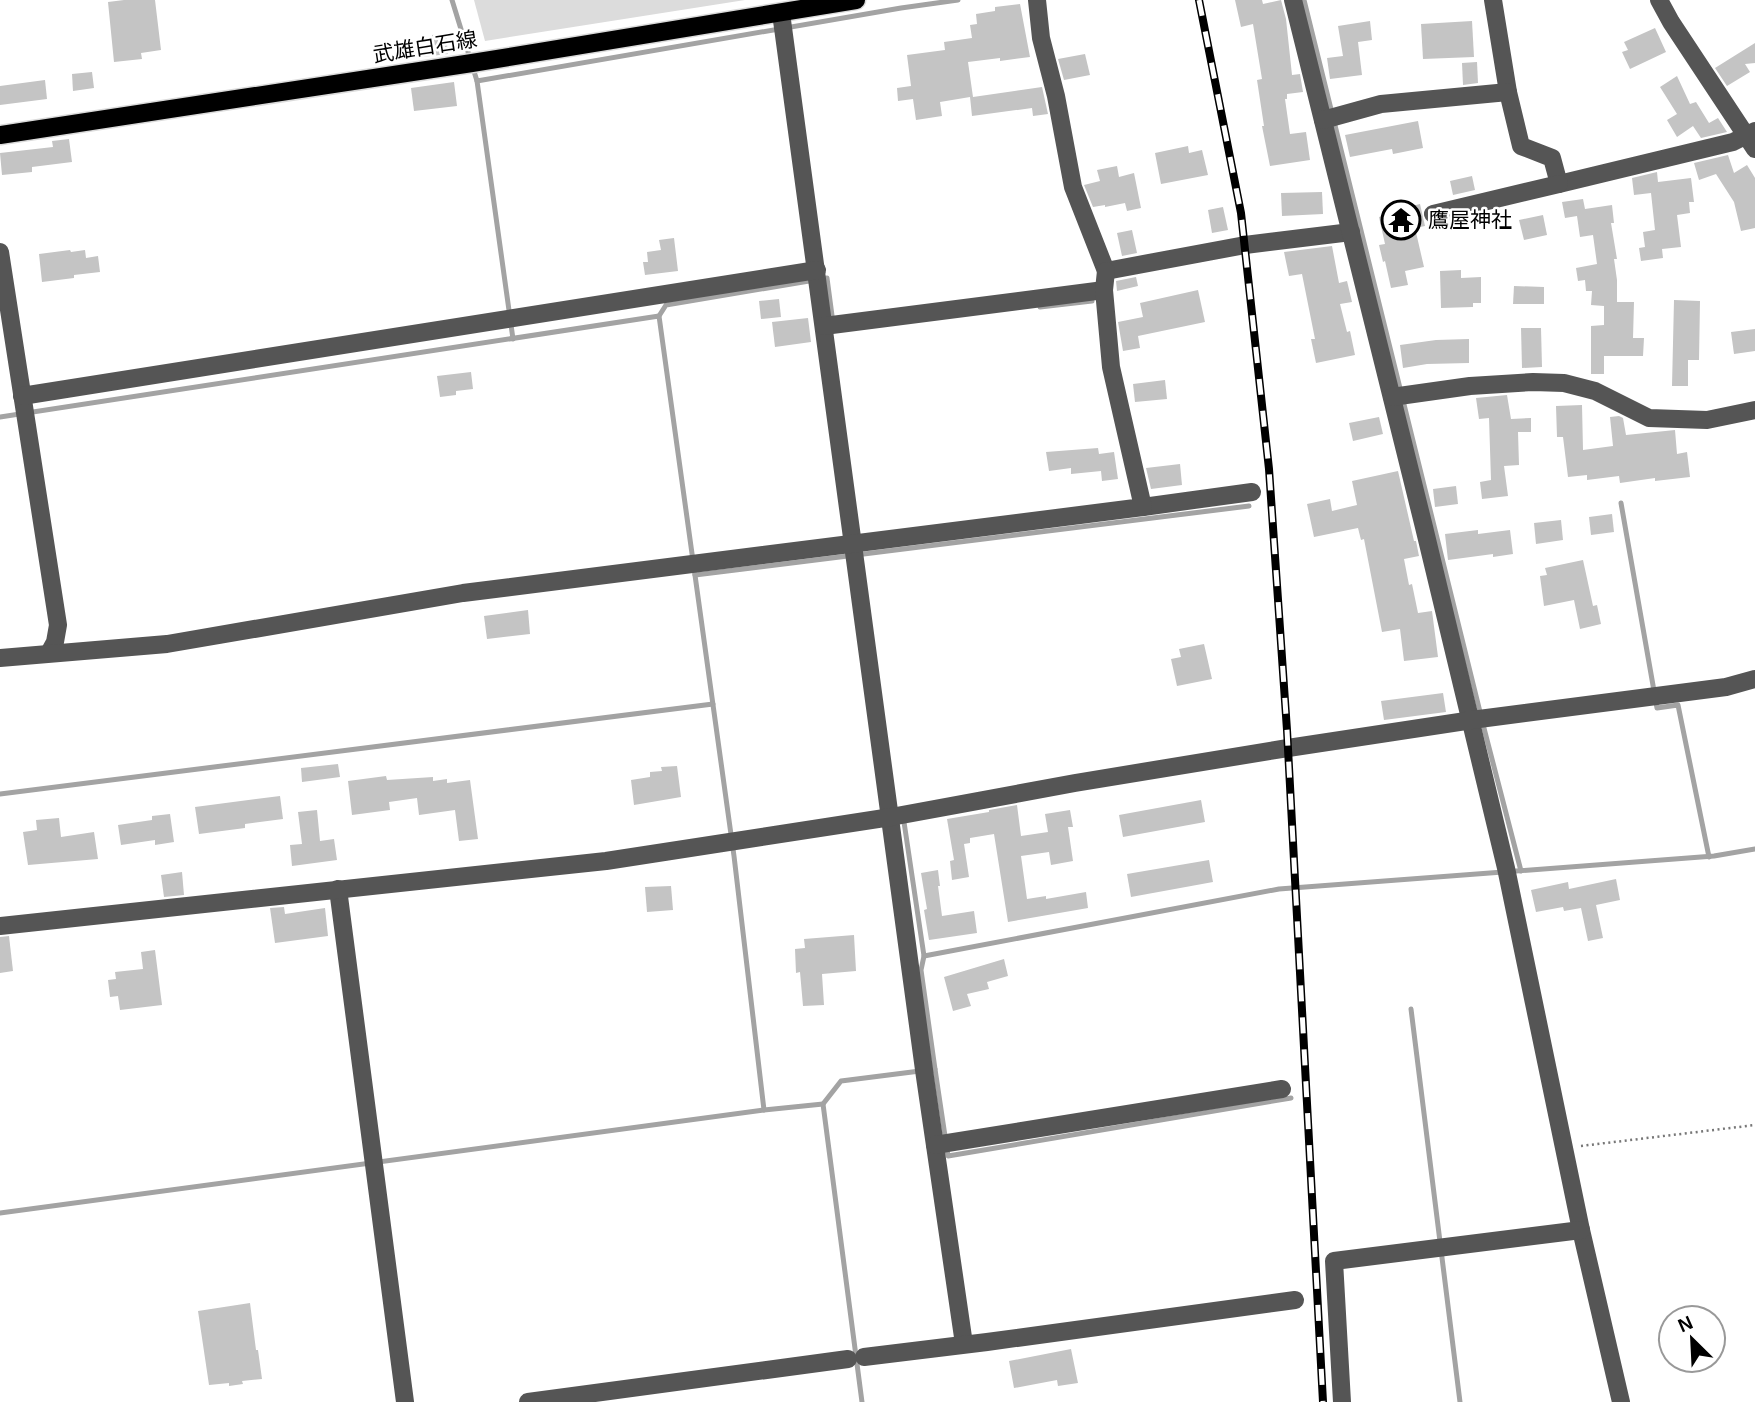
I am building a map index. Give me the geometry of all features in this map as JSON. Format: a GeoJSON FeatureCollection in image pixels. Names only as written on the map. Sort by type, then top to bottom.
{"type":"FeatureCollection","features":[{"type":"Feature","properties":{"kind":"main road","name":"武雄白石線"},"geometry":{"type":"LineString","coordinates":[[0,135],[465,64],[782,23],[856,0]]}},
{"type":"Feature","properties":{"kind":"street"},"geometry":{"type":"LineString","coordinates":[[1037,0],[1041,38],[1056,96],[1073,187],[1106,271],[1104,290],[1111,367],[1143,506]]}},
{"type":"Feature","properties":{"kind":"street"},"geometry":{"type":"LineString","coordinates":[[1293,0],[1329,119],[1351,232],[1397,396],[1478,719],[1581,1230],[1621,1402]]}},
{"type":"Feature","properties":{"kind":"street"},"geometry":{"type":"LineString","coordinates":[[1493,0],[1508,92],[1521,146],[1552,158],[1559,184]]}},
{"type":"Feature","properties":{"kind":"street"},"geometry":{"type":"LineString","coordinates":[[1433,214],[1752,139],[1671,23],[1659,0]]}},
{"type":"Feature","properties":{"kind":"street"},"geometry":{"type":"LineString","coordinates":[[782,23],[817,276],[831,325],[855,551],[924,1071],[943,1144],[964,1344]]}},
{"type":"Feature","properties":{"kind":"street"},"geometry":{"type":"LineString","coordinates":[[1329,119],[1381,104],[1508,92]]}},
{"type":"Feature","properties":{"kind":"street"},"geometry":{"type":"LineString","coordinates":[[1106,271],[1245,245],[1351,232]]}},
{"type":"Feature","properties":{"kind":"street"},"geometry":{"type":"LineString","coordinates":[[0,252],[58,625],[55,642],[49,653]]}},
{"type":"Feature","properties":{"kind":"street"},"geometry":{"type":"LineString","coordinates":[[24,408],[508,320],[817,276]]}},
{"type":"Feature","properties":{"kind":"street"},"geometry":{"type":"LineString","coordinates":[[831,325],[1104,290]]}},
{"type":"Feature","properties":{"kind":"street"},"geometry":{"type":"LineString","coordinates":[[1397,396],[1533,382],[1564,383],[1595,391],[1649,418],[1707,420],[1755,410]]}},
{"type":"Feature","properties":{"kind":"street"},"geometry":{"type":"LineString","coordinates":[[0,658],[167,643],[463,593],[694,564],[855,551],[1143,506],[1252,492]]}},
{"type":"Feature","properties":{"kind":"street"},"geometry":{"type":"LineString","coordinates":[[0,926],[606,861],[891,817],[1275,750],[1478,719],[1726,687],[1755,679]]}},
{"type":"Feature","properties":{"kind":"street"},"geometry":{"type":"LineString","coordinates":[[338,889],[405,1402]]}},
{"type":"Feature","properties":{"kind":"street"},"geometry":{"type":"LineString","coordinates":[[943,1144],[1282,1089]]}},
{"type":"Feature","properties":{"kind":"street"},"geometry":{"type":"LineString","coordinates":[[1342,1402],[1334,1261],[1581,1230]]}},
{"type":"Feature","properties":{"kind":"street"},"geometry":{"type":"LineString","coordinates":[[528,1402],[1295,1300]]}},
{"type":"Feature","properties":{"kind":"path"},"geometry":{"type":"LineString","coordinates":[[1564,1148],[1755,1125]]}},
{"type":"Feature","properties":{"kind":"shaded area"},"geometry":{"type":"Polygon","coordinates":[[[474,0],[745,0],[485,41],[474,0]]]}},
{"type":"Feature","properties":{"kind":"building"},"geometry":{"type":"Polygon","coordinates":[[[155,0],[161,50],[141,53],[142,59],[114,62],[108,2],[155,0]]]}},
{"type":"Feature","properties":{"kind":"building"},"geometry":{"type":"Polygon","coordinates":[[[1235,0],[1262,0],[1263,4],[1281,0],[1286,19],[1292,75],[1300,74],[1303,92],[1287,94],[1285,99],[1290,134],[1306,132],[1310,160],[1270,166],[1262,126],[1257,80],[1262,79],[1253,24],[1241,27],[1235,0]]]}},
{"type":"Feature","properties":{"kind":"building"},"geometry":{"type":"Polygon","coordinates":[[[1020,4],[1030,57],[968,62],[973,97],[1042,87],[1048,114],[1033,116],[1032,108],[972,116],[970,97],[940,102],[942,116],[916,120],[913,99],[898,101],[897,88],[911,86],[907,55],[945,50],[944,42],[972,38],[970,25],[977,24],[976,14],[995,11],[995,7],[1020,4]]]}},
{"type":"Feature","properties":{"kind":"building"},"geometry":{"type":"Polygon","coordinates":[[[1370,21],[1372,40],[1358,42],[1362,75],[1330,79],[1327,58],[1343,56],[1338,26],[1370,21]]]}},
{"type":"Feature","properties":{"kind":"building"},"geometry":{"type":"Polygon","coordinates":[[[1472,21],[1474,57],[1423,59],[1421,24],[1472,21]]]}},
{"type":"Feature","properties":{"kind":"building"},"geometry":{"type":"Polygon","coordinates":[[[1655,28],[1666,52],[1630,69],[1622,52],[1628,50],[1624,42],[1655,28]]]}},
{"type":"Feature","properties":{"kind":"building"},"geometry":{"type":"Polygon","coordinates":[[[446,33],[448,54],[404,59],[402,44],[433,40],[432,35],[446,33]]]}},
{"type":"Feature","properties":{"kind":"building"},"geometry":{"type":"Polygon","coordinates":[[[1755,43],[1755,63],[1745,64],[1750,72],[1727,86],[1715,68],[1755,43]]]}},
{"type":"Feature","properties":{"kind":"building"},"geometry":{"type":"Polygon","coordinates":[[[1085,54],[1090,75],[1064,80],[1058,59],[1085,54]]]}},
{"type":"Feature","properties":{"kind":"building"},"geometry":{"type":"Polygon","coordinates":[[[1477,62],[1478,83],[1463,85],[1462,63],[1477,62]]]}},
{"type":"Feature","properties":{"kind":"building"},"geometry":{"type":"Polygon","coordinates":[[[92,72],[94,88],[73,91],[72,74],[92,72]]]}},
{"type":"Feature","properties":{"kind":"building"},"geometry":{"type":"Polygon","coordinates":[[[1677,76],[1690,104],[1696,102],[1709,123],[1718,118],[1727,132],[1701,138],[1693,126],[1677,137],[1667,120],[1677,114],[1660,87],[1677,76]]]}},
{"type":"Feature","properties":{"kind":"building"},"geometry":{"type":"Polygon","coordinates":[[[45,80],[47,99],[0,105],[0,86],[45,80]]]}},
{"type":"Feature","properties":{"kind":"building"},"geometry":{"type":"Polygon","coordinates":[[[454,82],[457,106],[414,111],[411,88],[454,82]]]}},
{"type":"Feature","properties":{"kind":"building"},"geometry":{"type":"Polygon","coordinates":[[[1418,121],[1423,148],[1393,154],[1392,149],[1350,157],[1345,135],[1418,121]]]}},
{"type":"Feature","properties":{"kind":"building"},"geometry":{"type":"Polygon","coordinates":[[[69,139],[72,162],[32,167],[32,172],[2,175],[0,153],[53,147],[52,141],[69,139]]]}},
{"type":"Feature","properties":{"kind":"building"},"geometry":{"type":"Polygon","coordinates":[[[1188,146],[1189,153],[1202,150],[1208,175],[1161,184],[1155,153],[1188,146]]]}},
{"type":"Feature","properties":{"kind":"building"},"geometry":{"type":"Polygon","coordinates":[[[1728,155],[1734,173],[1747,165],[1755,178],[1755,228],[1741,231],[1734,202],[1716,174],[1699,180],[1694,163],[1728,155]]]}},
{"type":"Feature","properties":{"kind":"building"},"geometry":{"type":"Polygon","coordinates":[[[1117,166],[1119,177],[1134,173],[1141,208],[1127,211],[1125,203],[1093,207],[1084,185],[1100,181],[1097,170],[1117,166]]]}},
{"type":"Feature","properties":{"kind":"building"},"geometry":{"type":"Polygon","coordinates":[[[1657,172],[1658,182],[1691,178],[1694,202],[1689,202],[1690,213],[1677,215],[1681,247],[1662,249],[1663,258],[1641,261],[1639,248],[1645,247],[1643,232],[1655,230],[1651,193],[1634,195],[1632,178],[1657,172]]]}},
{"type":"Feature","properties":{"kind":"building"},"geometry":{"type":"Polygon","coordinates":[[[1472,176],[1475,190],[1453,195],[1450,181],[1472,176]]]}},
{"type":"Feature","properties":{"kind":"building"},"geometry":{"type":"Polygon","coordinates":[[[1322,192],[1323,214],[1282,216],[1281,193],[1322,192]]]}},
{"type":"Feature","properties":{"kind":"building"},"geometry":{"type":"Polygon","coordinates":[[[1583,199],[1585,209],[1612,205],[1614,223],[1611,223],[1617,259],[1614,259],[1617,302],[1634,302],[1633,338],[1644,338],[1643,356],[1604,356],[1604,374],[1591,374],[1591,326],[1604,325],[1604,306],[1591,305],[1592,291],[1586,291],[1585,280],[1578,281],[1576,268],[1597,264],[1593,235],[1580,237],[1577,216],[1565,218],[1562,202],[1583,199]]]}},
{"type":"Feature","properties":{"kind":"building"},"geometry":{"type":"Polygon","coordinates":[[[1420,204],[1425,226],[1415,228],[1424,267],[1405,271],[1408,285],[1391,288],[1379,245],[1385,244],[1379,217],[1405,211],[1404,208],[1420,204]]]}},
{"type":"Feature","properties":{"kind":"building"},"geometry":{"type":"Polygon","coordinates":[[[1223,207],[1228,230],[1212,233],[1208,210],[1223,207]]]}},
{"type":"Feature","properties":{"kind":"building"},"geometry":{"type":"Polygon","coordinates":[[[1543,215],[1547,235],[1524,240],[1519,220],[1543,215]]]}},
{"type":"Feature","properties":{"kind":"building"},"geometry":{"type":"Polygon","coordinates":[[[1132,230],[1137,253],[1122,256],[1117,233],[1132,230]]]}},
{"type":"Feature","properties":{"kind":"building"},"geometry":{"type":"Polygon","coordinates":[[[674,238],[678,271],[645,275],[643,262],[648,262],[647,252],[661,250],[659,240],[674,238]]]}},
{"type":"Feature","properties":{"kind":"building"},"geometry":{"type":"Polygon","coordinates":[[[1332,246],[1339,283],[1347,281],[1352,302],[1340,304],[1355,355],[1316,363],[1311,339],[1315,339],[1302,274],[1289,276],[1284,252],[1332,246]]]}},
{"type":"Feature","properties":{"kind":"building"},"geometry":{"type":"Polygon","coordinates":[[[85,250],[86,258],[98,256],[100,272],[42,282],[39,254],[85,250]]]}},
{"type":"Feature","properties":{"kind":"building"},"geometry":{"type":"Polygon","coordinates":[[[1461,270],[1461,278],[1481,277],[1481,303],[1473,303],[1473,307],[1441,308],[1440,271],[1461,270]]]}},
{"type":"Feature","properties":{"kind":"building"},"geometry":{"type":"Polygon","coordinates":[[[1136,277],[1138,286],[1117,291],[1116,281],[1136,277]]]}},
{"type":"Feature","properties":{"kind":"building"},"geometry":{"type":"Polygon","coordinates":[[[1514,286],[1544,287],[1544,304],[1513,304],[1514,286]]]}},
{"type":"Feature","properties":{"kind":"building"},"geometry":{"type":"Polygon","coordinates":[[[1198,290],[1205,322],[1138,336],[1140,348],[1123,351],[1118,322],[1143,317],[1140,303],[1198,290]]]}},
{"type":"Feature","properties":{"kind":"building"},"geometry":{"type":"Polygon","coordinates":[[[779,299],[781,317],[761,319],[759,301],[779,299]]]}},
{"type":"Feature","properties":{"kind":"building"},"geometry":{"type":"Polygon","coordinates":[[[1674,300],[1700,301],[1699,360],[1688,360],[1688,386],[1672,386],[1674,300]]]}},
{"type":"Feature","properties":{"kind":"building"},"geometry":{"type":"Polygon","coordinates":[[[808,318],[811,342],[775,347],[772,322],[808,318]]]}},
{"type":"Feature","properties":{"kind":"building"},"geometry":{"type":"Polygon","coordinates":[[[1521,328],[1541,328],[1542,367],[1522,368],[1521,328]]]}},
{"type":"Feature","properties":{"kind":"building"},"geometry":{"type":"Polygon","coordinates":[[[1755,329],[1755,351],[1734,354],[1731,332],[1755,329]]]}},
{"type":"Feature","properties":{"kind":"building"},"geometry":{"type":"Polygon","coordinates":[[[1469,339],[1469,363],[1427,364],[1403,368],[1400,345],[1469,339]]]}},
{"type":"Feature","properties":{"kind":"building"},"geometry":{"type":"Polygon","coordinates":[[[471,372],[473,389],[440,397],[437,376],[471,372]]]}},
{"type":"Feature","properties":{"kind":"building"},"geometry":{"type":"Polygon","coordinates":[[[1165,380],[1167,399],[1135,402],[1133,384],[1165,380]]]}},
{"type":"Feature","properties":{"kind":"building"},"geometry":{"type":"Polygon","coordinates":[[[1507,395],[1511,419],[1531,418],[1531,432],[1518,432],[1519,465],[1504,466],[1508,496],[1482,499],[1480,482],[1491,480],[1489,418],[1479,419],[1476,398],[1507,395]]]}},
{"type":"Feature","properties":{"kind":"building"},"geometry":{"type":"Polygon","coordinates":[[[1582,405],[1583,450],[1613,446],[1610,417],[1623,418],[1626,435],[1675,430],[1677,454],[1687,452],[1690,477],[1620,483],[1619,476],[1587,480],[1587,475],[1568,477],[1563,437],[1557,437],[1556,406],[1582,405]]]}},
{"type":"Feature","properties":{"kind":"building"},"geometry":{"type":"Polygon","coordinates":[[[1379,417],[1383,434],[1353,441],[1349,423],[1379,417]]]}},
{"type":"Feature","properties":{"kind":"building"},"geometry":{"type":"Polygon","coordinates":[[[1098,448],[1099,454],[1114,452],[1118,479],[1102,481],[1101,471],[1071,474],[1071,468],[1049,471],[1046,452],[1098,448]]]}},
{"type":"Feature","properties":{"kind":"building"},"geometry":{"type":"Polygon","coordinates":[[[1180,464],[1182,485],[1151,489],[1146,468],[1180,464]]]}},
{"type":"Feature","properties":{"kind":"building"},"geometry":{"type":"Polygon","coordinates":[[[1398,471],[1419,556],[1404,559],[1409,585],[1412,584],[1418,613],[1432,611],[1438,657],[1404,661],[1400,629],[1382,632],[1364,539],[1361,540],[1358,528],[1314,537],[1307,504],[1330,499],[1332,511],[1357,505],[1352,481],[1398,471]]]}},
{"type":"Feature","properties":{"kind":"building"},"geometry":{"type":"Polygon","coordinates":[[[1456,486],[1458,504],[1435,507],[1433,489],[1456,486]]]}},
{"type":"Feature","properties":{"kind":"building"},"geometry":{"type":"Polygon","coordinates":[[[1612,514],[1614,532],[1591,535],[1589,517],[1612,514]]]}},
{"type":"Feature","properties":{"kind":"building"},"geometry":{"type":"Polygon","coordinates":[[[1561,520],[1563,540],[1536,544],[1534,523],[1561,520]]]}},
{"type":"Feature","properties":{"kind":"building"},"geometry":{"type":"Polygon","coordinates":[[[1478,530],[1478,534],[1510,530],[1513,554],[1448,560],[1445,534],[1478,530]]]}},
{"type":"Feature","properties":{"kind":"building"},"geometry":{"type":"Polygon","coordinates":[[[1583,560],[1593,606],[1597,605],[1601,624],[1580,629],[1574,600],[1544,606],[1540,576],[1547,575],[1545,568],[1583,560]]]}},
{"type":"Feature","properties":{"kind":"building"},"geometry":{"type":"Polygon","coordinates":[[[528,610],[530,634],[487,639],[484,616],[528,610]]]}},
{"type":"Feature","properties":{"kind":"building"},"geometry":{"type":"Polygon","coordinates":[[[1204,644],[1212,679],[1177,686],[1171,659],[1181,657],[1179,649],[1204,644]]]}},
{"type":"Feature","properties":{"kind":"building"},"geometry":{"type":"Polygon","coordinates":[[[1443,693],[1446,712],[1384,720],[1381,701],[1443,693]]]}},
{"type":"Feature","properties":{"kind":"building"},"geometry":{"type":"Polygon","coordinates":[[[338,764],[340,777],[302,782],[301,768],[338,764]]]}},
{"type":"Feature","properties":{"kind":"building"},"geometry":{"type":"Polygon","coordinates":[[[677,766],[681,797],[634,805],[631,780],[650,777],[650,772],[662,771],[661,767],[677,766]]]}},
{"type":"Feature","properties":{"kind":"building"},"geometry":{"type":"Polygon","coordinates":[[[386,776],[387,780],[433,777],[433,781],[447,779],[447,783],[470,780],[478,839],[459,841],[455,810],[419,815],[417,798],[389,802],[390,810],[352,815],[348,781],[386,776]]]}},
{"type":"Feature","properties":{"kind":"building"},"geometry":{"type":"Polygon","coordinates":[[[280,796],[283,819],[245,824],[245,828],[199,834],[195,807],[280,796]]]}},
{"type":"Feature","properties":{"kind":"building"},"geometry":{"type":"Polygon","coordinates":[[[1201,800],[1205,822],[1123,837],[1119,815],[1201,800]]]}},
{"type":"Feature","properties":{"kind":"building"},"geometry":{"type":"Polygon","coordinates":[[[1017,805],[1021,836],[1048,832],[1045,814],[1070,810],[1073,827],[1068,827],[1073,861],[1051,865],[1049,852],[1021,856],[1027,899],[1046,896],[1046,899],[1086,892],[1088,908],[1008,922],[994,834],[970,838],[970,843],[964,844],[969,877],[952,880],[950,861],[954,860],[947,819],[1017,805]]]}},
{"type":"Feature","properties":{"kind":"building"},"geometry":{"type":"Polygon","coordinates":[[[317,810],[320,841],[334,839],[337,860],[292,866],[290,845],[302,844],[298,812],[317,810]]]}},
{"type":"Feature","properties":{"kind":"building"},"geometry":{"type":"Polygon","coordinates":[[[170,814],[174,842],[155,845],[155,840],[121,845],[118,825],[152,820],[152,816],[170,814]]]}},
{"type":"Feature","properties":{"kind":"building"},"geometry":{"type":"Polygon","coordinates":[[[59,818],[61,837],[94,832],[98,859],[28,865],[23,832],[37,830],[36,820],[59,818]]]}},
{"type":"Feature","properties":{"kind":"building"},"geometry":{"type":"Polygon","coordinates":[[[1209,860],[1213,882],[1131,897],[1127,874],[1209,860]]]}},
{"type":"Feature","properties":{"kind":"building"},"geometry":{"type":"Polygon","coordinates":[[[938,870],[942,916],[974,911],[977,933],[929,940],[921,873],[938,870]]]}},
{"type":"Feature","properties":{"kind":"building"},"geometry":{"type":"Polygon","coordinates":[[[182,872],[184,895],[164,897],[161,875],[182,872]]]}},
{"type":"Feature","properties":{"kind":"building"},"geometry":{"type":"Polygon","coordinates":[[[1616,879],[1620,900],[1596,905],[1603,938],[1588,941],[1581,908],[1564,911],[1563,907],[1536,912],[1531,890],[1568,882],[1569,889],[1616,879]]]}},
{"type":"Feature","properties":{"kind":"building"},"geometry":{"type":"Polygon","coordinates":[[[671,886],[673,910],[647,912],[645,887],[671,886]]]}},
{"type":"Feature","properties":{"kind":"building"},"geometry":{"type":"Polygon","coordinates":[[[284,907],[285,914],[325,908],[328,936],[275,943],[270,908],[284,907]]]}},
{"type":"Feature","properties":{"kind":"building"},"geometry":{"type":"Polygon","coordinates":[[[854,935],[856,971],[822,974],[824,1005],[803,1006],[800,972],[796,973],[795,949],[805,948],[804,939],[854,935]]]}},
{"type":"Feature","properties":{"kind":"building"},"geometry":{"type":"Polygon","coordinates":[[[9,936],[13,971],[0,973],[0,937],[9,936]]]}},
{"type":"Feature","properties":{"kind":"building"},"geometry":{"type":"Polygon","coordinates":[[[155,950],[162,1005],[120,1010],[118,996],[110,997],[108,980],[116,979],[115,972],[143,969],[141,952],[155,950]]]}},
{"type":"Feature","properties":{"kind":"building"},"geometry":{"type":"Polygon","coordinates":[[[1004,959],[1008,976],[987,982],[989,989],[967,994],[971,1006],[953,1011],[944,977],[1004,959]]]}},
{"type":"Feature","properties":{"kind":"building"},"geometry":{"type":"Polygon","coordinates":[[[250,1303],[262,1379],[242,1381],[243,1384],[229,1386],[229,1383],[209,1385],[198,1311],[250,1303]]]}},
{"type":"Feature","properties":{"kind":"building"},"geometry":{"type":"Polygon","coordinates":[[[1071,1349],[1078,1383],[1058,1386],[1057,1380],[1014,1388],[1009,1361],[1071,1349]]]}},
{"type":"Feature","properties":{"kind":"waterway"},"geometry":{"type":"LineString","coordinates":[[452,0],[477,81],[958,0]]}},
{"type":"Feature","properties":{"kind":"waterway"},"geometry":{"type":"LineString","coordinates":[[1304,0],[1521,871]]}},
{"type":"Feature","properties":{"kind":"waterway"},"geometry":{"type":"LineString","coordinates":[[477,81],[513,339]]}},
{"type":"Feature","properties":{"kind":"waterway"},"geometry":{"type":"LineString","coordinates":[[659,316],[666,305],[827,278],[833,323]]}},
{"type":"Feature","properties":{"kind":"waterway"},"geometry":{"type":"LineString","coordinates":[[1040,307],[1092,301]]}},
{"type":"Feature","properties":{"kind":"waterway"},"geometry":{"type":"LineString","coordinates":[[0,417],[659,316],[734,856],[764,1110]]}},
{"type":"Feature","properties":{"kind":"waterway"},"geometry":{"type":"LineString","coordinates":[[1621,503],[1657,708],[1678,705],[1709,857]]}},
{"type":"Feature","properties":{"kind":"waterway"},"geometry":{"type":"LineString","coordinates":[[695,575],[1249,506]]}},
{"type":"Feature","properties":{"kind":"waterway"},"geometry":{"type":"LineString","coordinates":[[0,794],[713,704]]}},
{"type":"Feature","properties":{"kind":"waterway"},"geometry":{"type":"LineString","coordinates":[[904,822],[924,956],[1279,889],[1714,856],[1755,849]]}},
{"type":"Feature","properties":{"kind":"waterway"},"geometry":{"type":"LineString","coordinates":[[924,956],[921,970],[933,1069]]}},
{"type":"Feature","properties":{"kind":"waterway"},"geometry":{"type":"LineString","coordinates":[[1411,1009],[1460,1402]]}},
{"type":"Feature","properties":{"kind":"waterway"},"geometry":{"type":"LineString","coordinates":[[935,1069],[948,1156],[1291,1098]]}},
{"type":"Feature","properties":{"kind":"waterway"},"geometry":{"type":"LineString","coordinates":[[823,1104],[841,1081],[920,1071]]}},
{"type":"Feature","properties":{"kind":"waterway"},"geometry":{"type":"LineString","coordinates":[[0,1213],[823,1104],[862,1402]]}},
{"type":"Feature","properties":{"kind":"railway"},"geometry":{"type":"LineString","coordinates":[[1199,0],[1241,213],[1269,469],[1287,730],[1323,1402]]}},
{"type":"Feature","properties":{"kind":"place","name":"鷹屋神社"},"geometry":{"type":"Point","coordinates":[1401,220]}}]}
